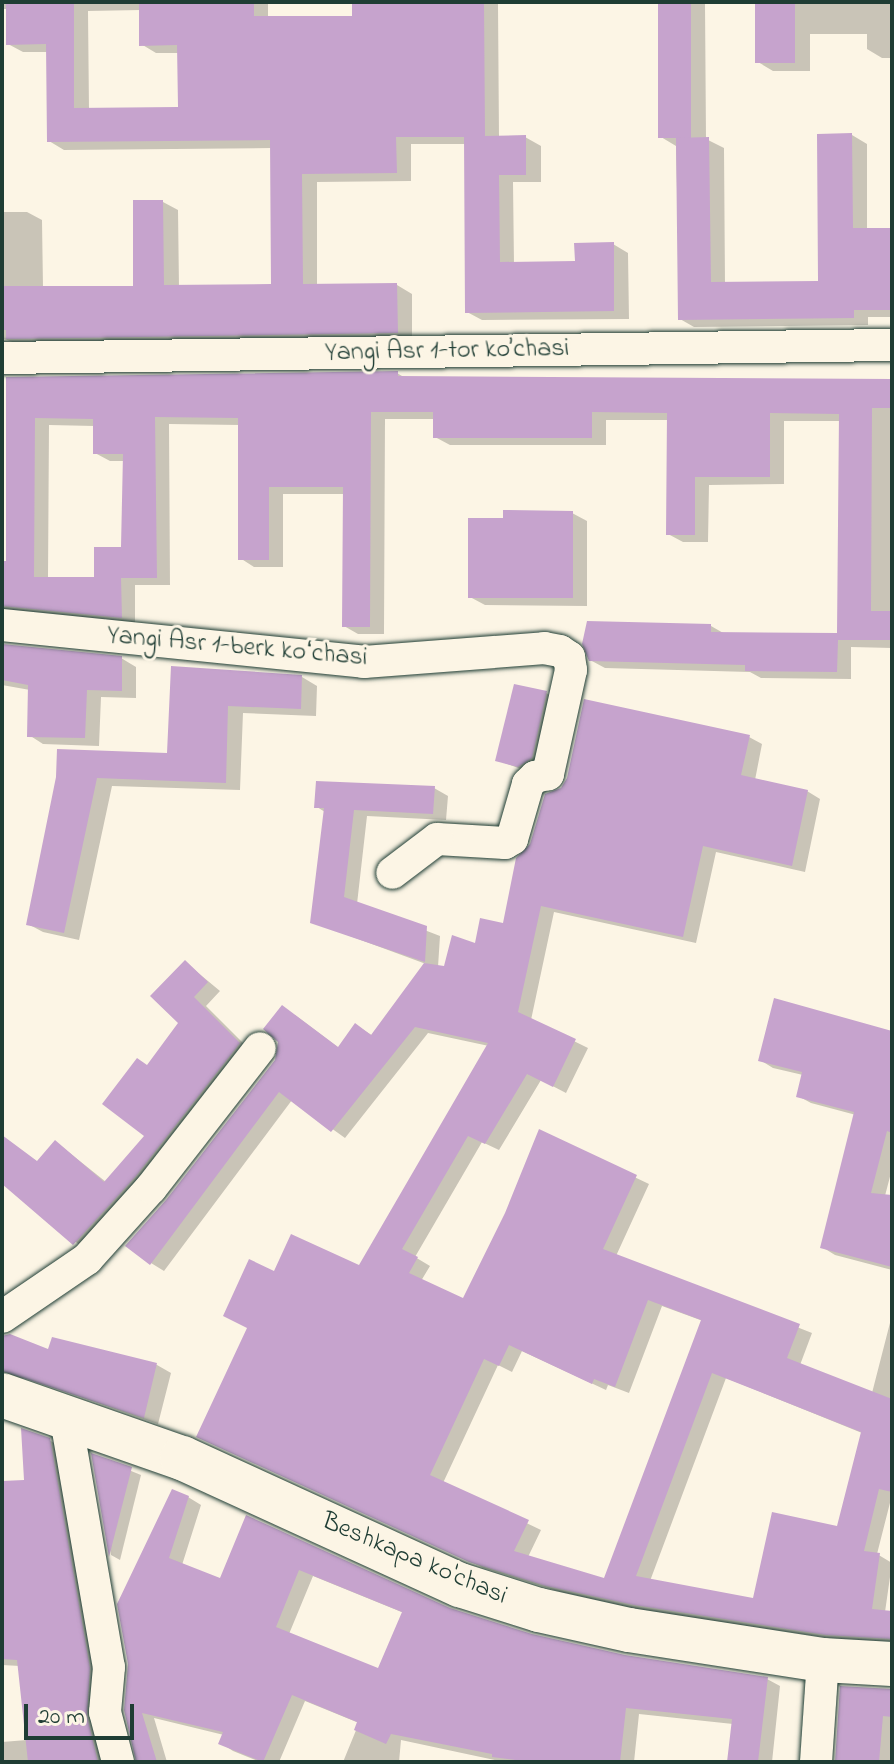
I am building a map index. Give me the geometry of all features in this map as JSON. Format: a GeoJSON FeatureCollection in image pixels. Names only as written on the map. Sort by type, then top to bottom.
{"type":"FeatureCollection","features":[{"type":"Feature","properties":{"kind":"street","name":"Yangi Asr 1-tor koʼchasi"},"geometry":{"type":"LineString","coordinates":[[2,358],[892,345]]}},
{"type":"Feature","properties":{"kind":"street","name":"Yangi Asr 1-berk koʻchasi"},"geometry":{"type":"LineString","coordinates":[[2,625],[364,662],[544,648],[560,651],[569,657],[571,670],[548,774],[535,777],[528,784],[512,839],[505,843],[451,837],[437,839],[392,873]]}},
{"type":"Feature","properties":{"kind":"street"},"geometry":{"type":"LineString","coordinates":[[2,1317],[87,1259],[151,1188],[260,1048]]}},
{"type":"Feature","properties":{"kind":"street","name":"Beshkapa ko'chasi"},"geometry":{"type":"LineString","coordinates":[[2,1395],[182,1458],[460,1585],[526,1606],[629,1630],[823,1660],[892,1664]]}},
{"type":"Feature","properties":{"kind":"street"},"geometry":{"type":"LineString","coordinates":[[66,1419],[109,1667],[105,1712],[118,1762]]}},
{"type":"Feature","properties":{"kind":"street"},"geometry":{"type":"LineString","coordinates":[[816,1762],[823,1660]]}},
{"type":"Feature","properties":{"kind":"building"},"geometry":{"type":"Polygon","coordinates":[[[6,2],[74,2],[74,108],[178,107],[177,45],[139,46],[139,2],[254,2],[254,16],[352,16],[352,2],[484,2],[485,136],[526,135],[526,175],[499,175],[500,262],[575,261],[574,243],[614,242],[614,311],[465,313],[464,137],[396,137],[397,173],[302,174],[303,284],[397,283],[398,333],[6,339],[6,330],[2,330],[2,286],[133,286],[133,200],[163,200],[164,285],[271,284],[270,140],[47,142],[46,44],[6,45],[6,2]]]}},
{"type":"Feature","properties":{"kind":"building"},"geometry":{"type":"Polygon","coordinates":[[[658,2],[691,2],[691,138],[658,138],[658,2]]]}},
{"type":"Feature","properties":{"kind":"building"},"geometry":{"type":"Polygon","coordinates":[[[755,2],[795,2],[795,63],[755,63],[755,2]]]}},
{"type":"Feature","properties":{"kind":"building"},"geometry":{"type":"Polygon","coordinates":[[[852,133],[853,228],[892,228],[892,310],[854,310],[854,318],[678,320],[676,138],[709,137],[711,282],[818,281],[817,134],[852,133]]]}},
{"type":"Feature","properties":{"kind":"building"},"geometry":{"type":"Polygon","coordinates":[[[398,371],[398,376],[892,379],[892,408],[872,408],[871,611],[892,611],[892,640],[838,640],[837,672],[745,671],[745,665],[589,661],[582,644],[587,621],[711,624],[711,632],[837,633],[839,414],[770,413],[770,477],[695,477],[695,535],[666,535],[667,413],[592,412],[592,438],[433,438],[433,412],[371,412],[370,627],[342,627],[343,487],[269,487],[269,560],[238,560],[238,418],[155,417],[157,578],[121,578],[122,618],[2,606],[2,561],[6,561],[6,377],[398,371]],[[35,418],[34,577],[94,577],[94,547],[121,547],[123,454],[93,454],[93,419],[35,418]]]}},
{"type":"Feature","properties":{"kind":"building"},"geometry":{"type":"Polygon","coordinates":[[[503,510],[573,511],[573,598],[468,598],[468,518],[503,518],[503,510]]]}},
{"type":"Feature","properties":{"kind":"building"},"geometry":{"type":"Polygon","coordinates":[[[2,644],[122,656],[122,691],[87,690],[85,738],[27,737],[28,685],[2,680],[2,644]]]}},
{"type":"Feature","properties":{"kind":"building"},"geometry":{"type":"Polygon","coordinates":[[[171,666],[302,675],[301,709],[228,706],[226,783],[97,778],[64,933],[26,925],[56,777],[57,749],[167,753],[171,666]]]}},
{"type":"Feature","properties":{"kind":"building"},"geometry":{"type":"Polygon","coordinates":[[[514,684],[547,691],[532,758],[518,767],[495,761],[514,684]]]}},
{"type":"Feature","properties":{"kind":"building"},"geometry":{"type":"Polygon","coordinates":[[[584,699],[750,735],[741,775],[808,790],[792,866],[703,846],[683,937],[541,906],[518,1012],[576,1039],[553,1087],[527,1074],[485,1144],[468,1136],[402,1249],[418,1257],[409,1273],[463,1298],[505,1213],[539,1129],[637,1175],[603,1249],[800,1324],[787,1358],[892,1399],[892,1492],[879,1489],[864,1551],[880,1553],[872,1609],[892,1611],[892,1639],[826,1635],[634,1605],[546,1586],[469,1562],[196,1437],[247,1328],[223,1316],[249,1259],[274,1271],[291,1234],[359,1265],[488,1043],[415,1027],[331,1132],[279,1092],[150,1265],[125,1246],[166,1200],[275,1060],[278,1042],[263,1029],[282,1005],[338,1047],[355,1023],[371,1035],[424,963],[444,966],[452,935],[475,943],[480,918],[503,923],[516,858],[530,844],[545,794],[561,788],[567,778],[584,699]],[[648,1300],[615,1387],[594,1379],[592,1384],[509,1345],[499,1366],[484,1359],[430,1475],[529,1520],[514,1551],[604,1578],[701,1320],[648,1300]],[[712,1373],[636,1576],[753,1598],[772,1512],[837,1526],[861,1432],[712,1373]]]}},
{"type":"Feature","properties":{"kind":"building"},"geometry":{"type":"Polygon","coordinates":[[[316,781],[435,786],[433,814],[354,810],[344,897],[427,926],[425,962],[310,923],[324,808],[314,808],[316,781]]]}},
{"type":"Feature","properties":{"kind":"building"},"geometry":{"type":"Polygon","coordinates":[[[185,960],[208,982],[194,997],[240,1043],[136,1176],[73,1245],[2,1184],[2,1135],[37,1161],[55,1140],[104,1182],[144,1136],[102,1104],[137,1058],[147,1065],[178,1023],[150,996],[185,960]]]}},
{"type":"Feature","properties":{"kind":"building"},"geometry":{"type":"Polygon","coordinates":[[[774,998],[892,1031],[892,1133],[887,1131],[871,1193],[892,1195],[892,1267],[820,1248],[854,1112],[796,1097],[802,1072],[758,1061],[774,998]]]}},
{"type":"Feature","properties":{"kind":"building"},"geometry":{"type":"Polygon","coordinates":[[[10,1334],[48,1349],[52,1337],[157,1363],[144,1418],[2,1371],[2,1336],[10,1334]]]}},
{"type":"Feature","properties":{"kind":"building"},"geometry":{"type":"Polygon","coordinates":[[[21,1428],[50,1438],[90,1668],[87,1716],[98,1762],[28,1762],[17,1660],[2,1659],[2,1481],[24,1480],[21,1428]]]}},
{"type":"Feature","properties":{"kind":"building"},"geometry":{"type":"Polygon","coordinates":[[[91,1453],[132,1467],[109,1557],[91,1453]]]}},
{"type":"Feature","properties":{"kind":"building"},"geometry":{"type":"Polygon","coordinates":[[[172,1489],[189,1496],[169,1558],[220,1578],[246,1515],[450,1608],[532,1634],[625,1655],[768,1677],[758,1762],[727,1762],[732,1719],[626,1708],[620,1762],[531,1762],[492,1757],[492,1754],[391,1734],[386,1744],[354,1730],[357,1722],[292,1695],[263,1762],[218,1744],[223,1732],[142,1713],[157,1762],[136,1762],[124,1710],[128,1664],[117,1604],[172,1489]],[[299,1570],[276,1627],[378,1668],[402,1612],[299,1570]]]}},
{"type":"Feature","properties":{"kind":"building"},"geometry":{"type":"Polygon","coordinates":[[[840,1686],[892,1689],[892,1717],[883,1716],[879,1762],[835,1762],[840,1686]]]}}]}
